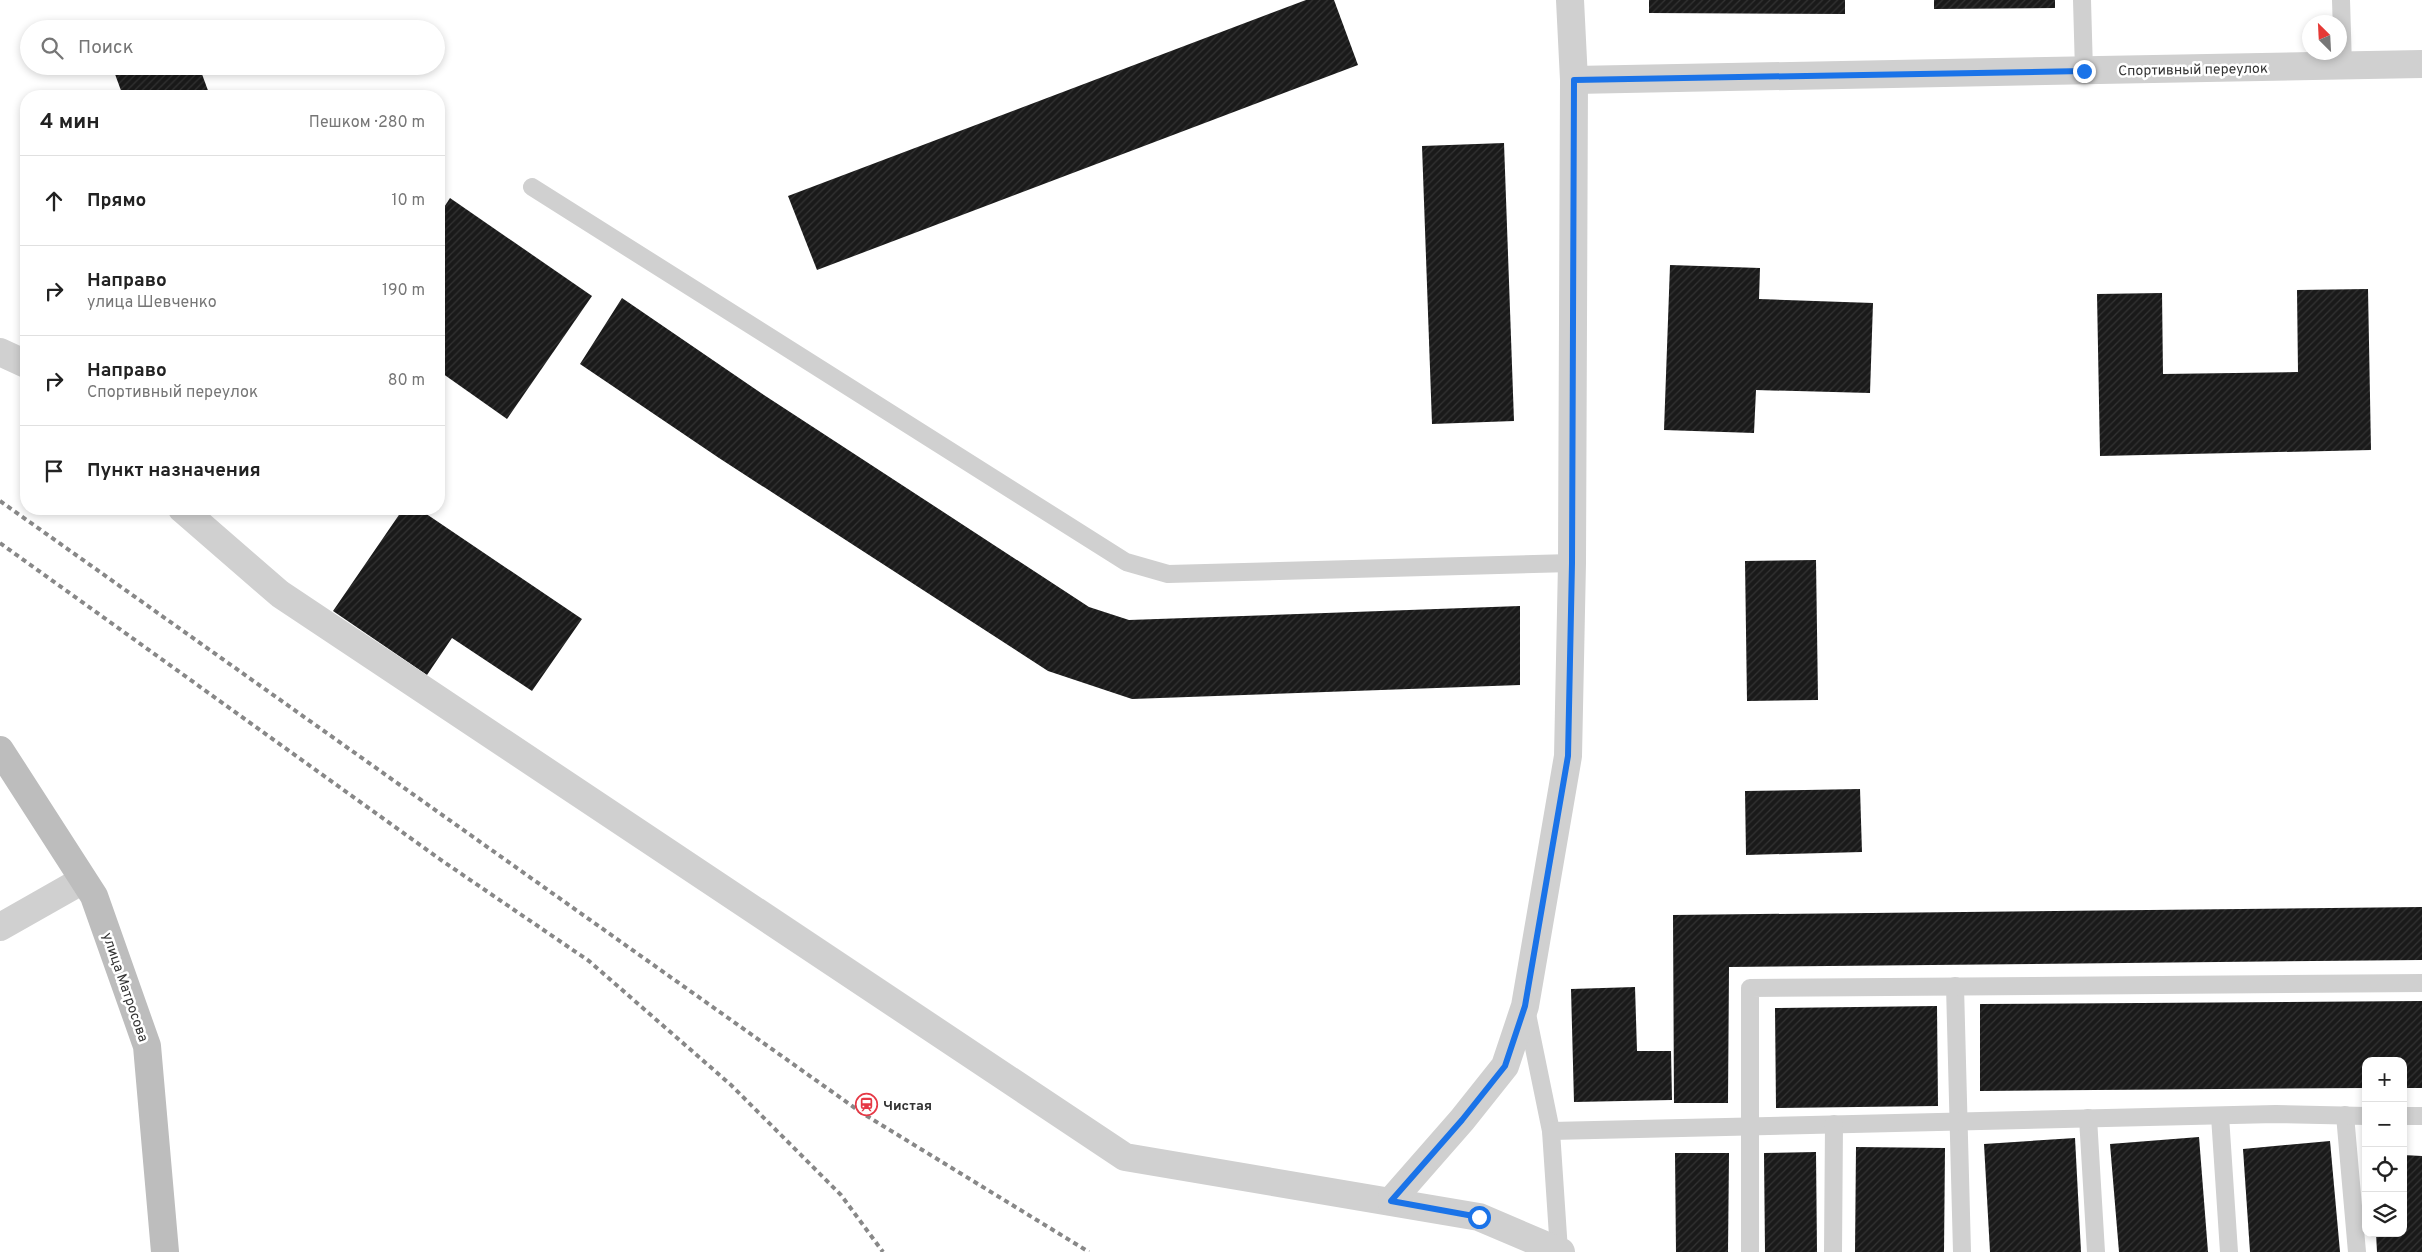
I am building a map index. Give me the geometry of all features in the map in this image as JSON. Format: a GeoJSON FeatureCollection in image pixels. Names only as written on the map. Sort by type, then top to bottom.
{"type":"FeatureCollection","features":[{"type":"Feature","properties":{"kind":"main road","name":"улица Матросова"},"geometry":{"type":"LineString","coordinates":[[0,750],[94,896],[147,1046],[165,1252]]}},
{"type":"Feature","properties":{"kind":"street"},"geometry":{"type":"LineString","coordinates":[[1391,1201],[1462,1120],[1505,1066],[1525,1006],[1568,756],[1572,563],[1574,80],[1570,0]]}},
{"type":"Feature","properties":{"kind":"street","name":"Спортивный переулок"},"geometry":{"type":"LineString","coordinates":[[1574,80],[2422,64]]}},
{"type":"Feature","properties":{"kind":"street"},"geometry":{"type":"LineString","coordinates":[[0,352],[20,361]]}},
{"type":"Feature","properties":{"kind":"street"},"geometry":{"type":"LineString","coordinates":[[189,515],[280,594],[1125,1157],[1479,1217],[1560,1251]]}},
{"type":"Feature","properties":{"kind":"street"},"geometry":{"type":"LineString","coordinates":[[0,927],[83,880]]}},
{"type":"Feature","properties":{"kind":"lane"},"geometry":{"type":"LineString","coordinates":[[2082,0],[2084,71]]}},
{"type":"Feature","properties":{"kind":"lane"},"geometry":{"type":"LineString","coordinates":[[2341,0],[2344,66]]}},
{"type":"Feature","properties":{"kind":"lane"},"geometry":{"type":"LineString","coordinates":[[532,187],[1126,562],[1168,574],[1572,563]]}},
{"type":"Feature","properties":{"kind":"lane"},"geometry":{"type":"LineString","coordinates":[[1750,1252],[1750,988],[2422,983]]}},
{"type":"Feature","properties":{"kind":"lane"},"geometry":{"type":"LineString","coordinates":[[1955,986],[1962,1252]]}},
{"type":"Feature","properties":{"kind":"lane"},"geometry":{"type":"LineString","coordinates":[[1525,1006],[1551,1131],[1560,1251]]}},
{"type":"Feature","properties":{"kind":"lane"},"geometry":{"type":"LineString","coordinates":[[2346,1115],[2356,1252]]}},
{"type":"Feature","properties":{"kind":"lane"},"geometry":{"type":"LineString","coordinates":[[2220,1116],[2229,1252]]}},
{"type":"Feature","properties":{"kind":"lane"},"geometry":{"type":"LineString","coordinates":[[1551,1131],[2088,1118],[2362,1116]]}},
{"type":"Feature","properties":{"kind":"lane"},"geometry":{"type":"LineString","coordinates":[[2407,1116],[2422,1116]]}},
{"type":"Feature","properties":{"kind":"lane"},"geometry":{"type":"LineString","coordinates":[[2088,1118],[2096,1252]]}},
{"type":"Feature","properties":{"kind":"lane"},"geometry":{"type":"LineString","coordinates":[[1833,1252],[1834,1124]]}},
{"type":"Feature","properties":{"kind":"building"},"geometry":{"type":"Polygon","coordinates":[[[1306,0],[1334,0],[1358,65],[817,270],[788,196],[1306,0]]]}},
{"type":"Feature","properties":{"kind":"building"},"geometry":{"type":"Polygon","coordinates":[[[1649,0],[1845,0],[1845,14],[1649,13],[1649,0]]]}},
{"type":"Feature","properties":{"kind":"building"},"geometry":{"type":"Polygon","coordinates":[[[1934,0],[2055,0],[2055,8],[1934,9],[1934,0]]]}},
{"type":"Feature","properties":{"kind":"building"},"geometry":{"type":"Polygon","coordinates":[[[115,75],[202,75],[208,90],[121,90],[115,75]]]}},
{"type":"Feature","properties":{"kind":"building"},"geometry":{"type":"Polygon","coordinates":[[[1504,143],[1514,421],[1432,424],[1422,146],[1504,143]]]}},
{"type":"Feature","properties":{"kind":"building"},"geometry":{"type":"Polygon","coordinates":[[[450,198],[592,296],[507,419],[445,375],[445,206],[450,198]]]}},
{"type":"Feature","properties":{"kind":"building"},"geometry":{"type":"Polygon","coordinates":[[[1670,265],[1760,268],[1759,299],[1873,303],[1870,393],[1756,390],[1754,433],[1664,430],[1670,265]]]}},
{"type":"Feature","properties":{"kind":"building"},"geometry":{"type":"Polygon","coordinates":[[[2368,289],[2371,450],[2100,456],[2097,294],[2162,293],[2163,374],[2298,372],[2297,290],[2368,289]]]}},
{"type":"Feature","properties":{"kind":"building"},"geometry":{"type":"Polygon","coordinates":[[[622,298],[761,393],[1089,607],[1129,620],[1520,606],[1520,685],[1132,699],[1048,671],[719,458],[580,364],[622,298]]]}},
{"type":"Feature","properties":{"kind":"building"},"geometry":{"type":"Polygon","coordinates":[[[399,515],[428,515],[582,619],[532,691],[452,638],[427,675],[333,611],[399,515]]]}},
{"type":"Feature","properties":{"kind":"building"},"geometry":{"type":"Polygon","coordinates":[[[1816,560],[1818,700],[1747,701],[1745,561],[1816,560]]]}},
{"type":"Feature","properties":{"kind":"building"},"geometry":{"type":"Polygon","coordinates":[[[1860,789],[1862,852],[1746,855],[1745,791],[1860,789]]]}},
{"type":"Feature","properties":{"kind":"building"},"geometry":{"type":"Polygon","coordinates":[[[2422,907],[2422,960],[1729,967],[1728,1103],[1674,1103],[1673,915],[2422,907]]]}},
{"type":"Feature","properties":{"kind":"building"},"geometry":{"type":"Polygon","coordinates":[[[1635,987],[1637,1051],[1671,1051],[1672,1100],[1574,1102],[1571,989],[1635,987]]]}},
{"type":"Feature","properties":{"kind":"building"},"geometry":{"type":"Polygon","coordinates":[[[2422,1001],[2422,1088],[2407,1088],[2407,1057],[2362,1057],[2362,1088],[1980,1091],[1980,1004],[2422,1001]]]}},
{"type":"Feature","properties":{"kind":"building"},"geometry":{"type":"Polygon","coordinates":[[[1937,1006],[1938,1106],[1776,1108],[1775,1008],[1937,1006]]]}},
{"type":"Feature","properties":{"kind":"building"},"geometry":{"type":"Polygon","coordinates":[[[2199,1137],[2208,1252],[2119,1252],[2110,1144],[2199,1137]]]}},
{"type":"Feature","properties":{"kind":"building"},"geometry":{"type":"Polygon","coordinates":[[[2075,1138],[2081,1252],[1990,1252],[1984,1144],[2075,1138]]]}},
{"type":"Feature","properties":{"kind":"building"},"geometry":{"type":"Polygon","coordinates":[[[2330,1141],[2340,1252],[2250,1252],[2243,1149],[2330,1141]]]}},
{"type":"Feature","properties":{"kind":"building"},"geometry":{"type":"Polygon","coordinates":[[[1856,1147],[1945,1148],[1944,1252],[1855,1252],[1856,1147]]]}},
{"type":"Feature","properties":{"kind":"building"},"geometry":{"type":"Polygon","coordinates":[[[1816,1152],[1817,1252],[1765,1252],[1764,1153],[1816,1152]]]}},
{"type":"Feature","properties":{"kind":"building"},"geometry":{"type":"Polygon","coordinates":[[[1675,1153],[1729,1153],[1728,1252],[1676,1252],[1675,1153]]]}},
{"type":"Feature","properties":{"kind":"building"},"geometry":{"type":"Polygon","coordinates":[[[2407,1155],[2422,1156],[2422,1252],[2377,1252],[2376,1237],[2407,1237],[2407,1155]]]}},
{"type":"Feature","properties":{"kind":"railway"},"geometry":{"type":"LineString","coordinates":[[0,501],[862,1113],[1089,1252]]}},
{"type":"Feature","properties":{"kind":"railway"},"geometry":{"type":"LineString","coordinates":[[0,543],[441,860],[589,961],[731,1085],[841,1195],[883,1252]]}},
{"type":"Feature","properties":{"kind":"place","name":"Чистая"},"geometry":{"type":"Point","coordinates":[867,1105]}},
{"type":"Feature","properties":{"kind":"route"},"geometry":{"type":"LineString","coordinates":[[1479,1217],[1391,1201],[1462,1120],[1505,1066],[1525,1006],[1568,756],[1572,563],[1574,80],[2084,71]]}}]}
